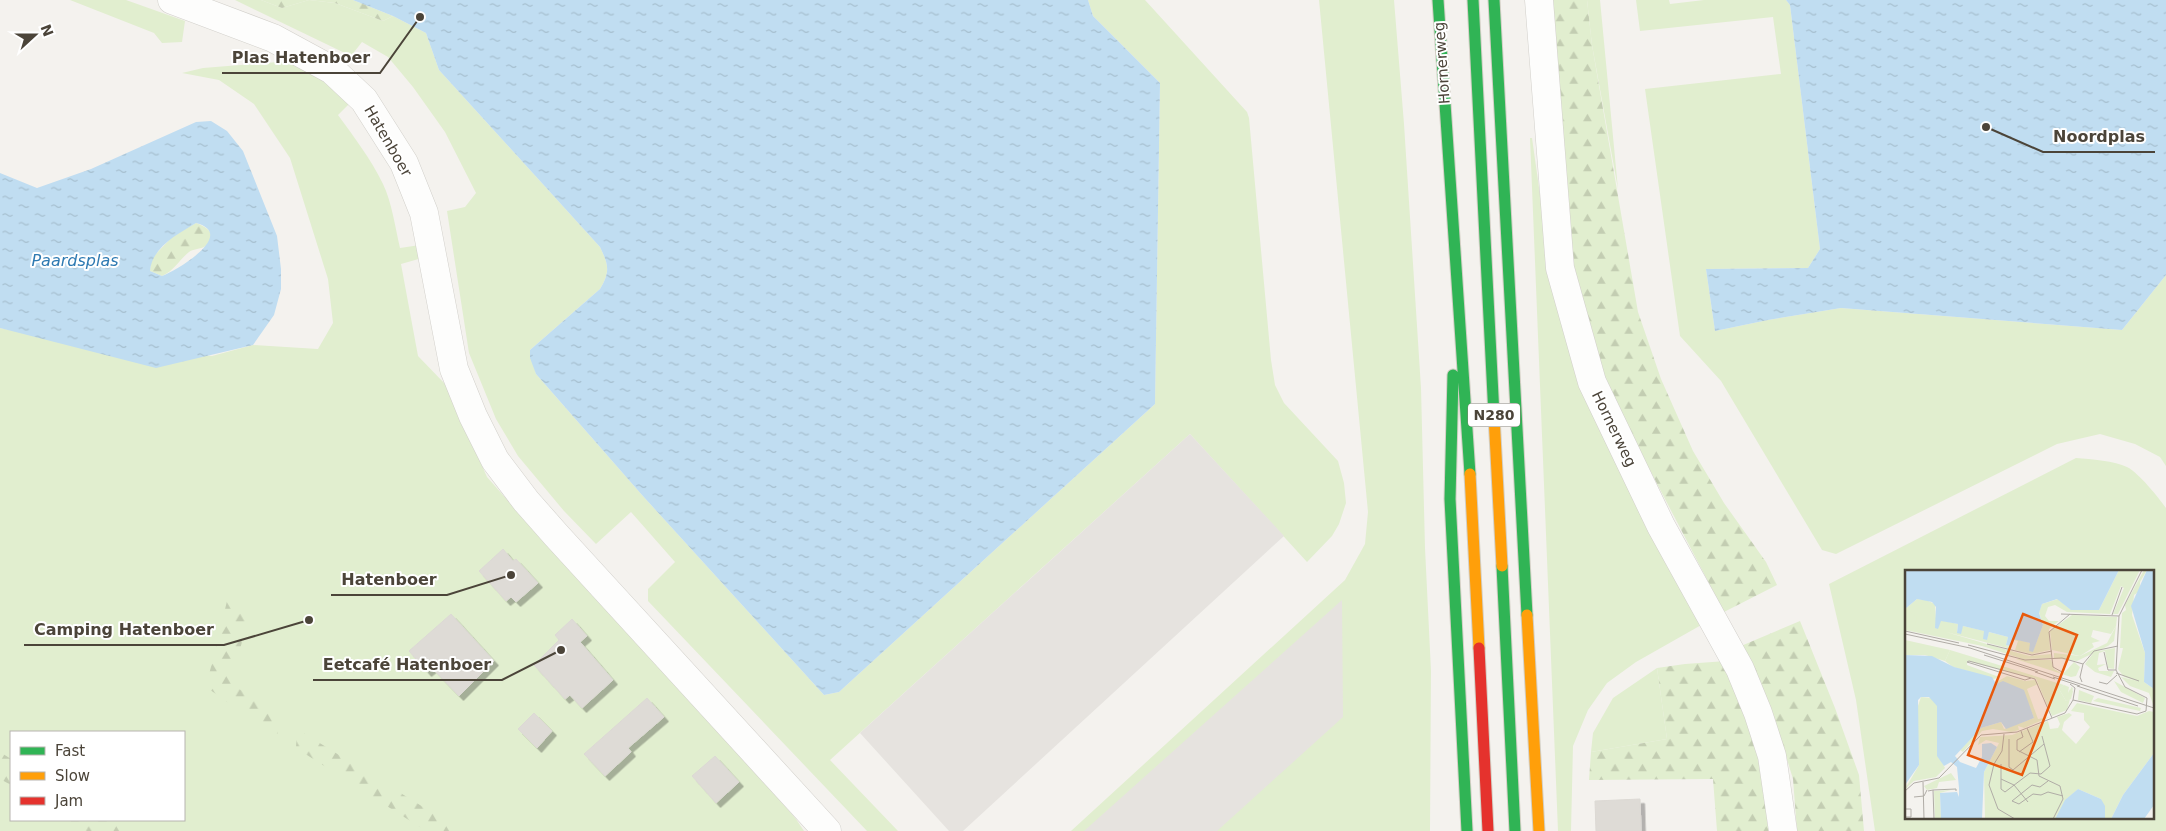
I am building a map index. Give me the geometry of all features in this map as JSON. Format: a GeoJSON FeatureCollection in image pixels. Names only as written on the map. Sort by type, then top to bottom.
{"type":"FeatureCollection","features":[{"type":"Feature","properties":{"kind":"main road","name":"Hornerweg"},"geometry":{"type":"LineString","coordinates":[[1438,0],[1455,276],[1472,501],[1488,831]]}},
{"type":"Feature","properties":{"kind":"main road","name":"N280"},"geometry":{"type":"LineString","coordinates":[[1473,0],[1515,831]]}},
{"type":"Feature","properties":{"kind":"main road","name":"N280"},"geometry":{"type":"LineString","coordinates":[[1494,0],[1539,831]]}},
{"type":"Feature","properties":{"kind":"main road","name":"Hornerweg"},"geometry":{"type":"LineString","coordinates":[[1455,276],[1450,499],[1467,831]]}},
{"type":"Feature","properties":{"kind":"street","name":"Hatenboer"},"geometry":{"type":"LineString","coordinates":[[172,0],[274,38],[332,70],[364,100],[404,163],[424,213],[454,369],[473,416],[495,460],[526,501],[556,535],[826,831]]}},
{"type":"Feature","properties":{"kind":"street","name":"Hornerweg"},"geometry":{"type":"LineString","coordinates":[[1539,0],[1560,268],[1592,382],[1661,526],[1740,669],[1758,712],[1772,756],[1783,831]]}},
{"type":"Feature","properties":{"kind":"green space"},"geometry":{"type":"Polygon","coordinates":[[[70,0],[126,0],[185,21],[182,42],[162,43],[154,33],[70,0]]]}},
{"type":"Feature","properties":{"kind":"green space"},"geometry":{"type":"Polygon","coordinates":[[[235,0],[261,0],[282,8],[309,0],[335,3],[383,21],[393,16],[426,33],[439,70],[600,247],[605,258],[607,272],[600,289],[530,350],[536,374],[642,495],[824,695],[839,692],[1155,404],[1160,83],[1093,16],[1088,0],[1145,0],[1247,112],[1275,385],[1284,403],[1338,461],[1344,483],[1346,503],[1339,524],[1332,536],[1307,562],[1190,434],[830,760],[898,831],[867,831],[648,601],[648,589],[675,562],[631,512],[596,544],[564,511],[518,456],[496,419],[469,353],[447,211],[465,207],[476,193],[445,132],[413,87],[388,57],[362,42],[351,56],[235,0]]]}},
{"type":"Feature","properties":{"kind":"green space"},"geometry":{"type":"Polygon","coordinates":[[[261,0],[309,0],[282,8],[261,0]]]}},
{"type":"Feature","properties":{"kind":"green space"},"geometry":{"type":"Polygon","coordinates":[[[309,0],[353,0],[393,16],[383,21],[335,3],[309,0]]]}},
{"type":"Feature","properties":{"kind":"green space"},"geometry":{"type":"Polygon","coordinates":[[[1319,0],[1394,0],[1421,388],[1425,548],[1431,671],[1430,831],[1071,831],[1345,580],[1365,544],[1368,512],[1319,0]]]}},
{"type":"Feature","properties":{"kind":"green space"},"geometry":{"type":"Polygon","coordinates":[[[1551,0],[1587,0],[1592,45],[1638,312],[1661,379],[1693,451],[1724,503],[1766,562],[1777,585],[1724,612],[1629,430],[1600,370],[1580,298],[1569,242],[1551,0]]]}},
{"type":"Feature","properties":{"kind":"green space"},"geometry":{"type":"Polygon","coordinates":[[[1587,0],[1600,0],[1618,189],[1592,45],[1587,0]]]}},
{"type":"Feature","properties":{"kind":"green space"},"geometry":{"type":"Polygon","coordinates":[[[1636,0],[1669,0],[1670,4],[1704,0],[1786,0],[1790,5],[1820,249],[1808,268],[1706,269],[1715,331],[1841,308],[2122,330],[2166,275],[2166,466],[2160,457],[2135,444],[2100,434],[2057,444],[1836,554],[1822,550],[1721,381],[1680,336],[1645,89],[1781,74],[1773,17],[1640,31],[1636,0]]]}},
{"type":"Feature","properties":{"kind":"green space"},"geometry":{"type":"Polygon","coordinates":[[[278,62],[289,63],[317,75],[351,102],[338,115],[368,157],[383,184],[391,207],[400,248],[420,245],[422,258],[401,264],[418,356],[446,385],[487,477],[572,573],[664,666],[796,819],[804,831],[0,831],[0,328],[30,334],[212,356],[253,345],[318,349],[333,323],[328,279],[290,158],[254,104],[219,80],[182,73],[203,68],[278,62]]]}},
{"type":"Feature","properties":{"kind":"green space"},"geometry":{"type":"Polygon","coordinates":[[[1530,138],[1532,138],[1546,237],[1703,624],[1636,662],[1607,683],[1588,710],[1573,746],[1571,831],[1558,831],[1530,138]]]}},
{"type":"Feature","properties":{"kind":"green space"},"geometry":{"type":"Polygon","coordinates":[[[196,223],[205,227],[211,233],[212,240],[209,244],[189,252],[170,271],[162,276],[150,271],[151,259],[173,236],[196,223]]]}},
{"type":"Feature","properties":{"kind":"green space"},"geometry":{"type":"Polygon","coordinates":[[[2076,458],[2110,462],[2127,467],[2137,474],[2166,508],[2166,831],[1875,831],[1856,700],[1829,584],[2076,458]]]}},
{"type":"Feature","properties":{"kind":"green space"},"geometry":{"type":"Polygon","coordinates":[[[228,597],[250,611],[231,684],[280,714],[277,737],[206,687],[228,597]]]}},
{"type":"Feature","properties":{"kind":"green space"},"geometry":{"type":"Polygon","coordinates":[[[1800,621],[1835,708],[1859,775],[1864,831],[1797,831],[1793,779],[1778,730],[1741,646],[1800,621]]]}},
{"type":"Feature","properties":{"kind":"green space"},"geometry":{"type":"Polygon","coordinates":[[[1726,661],[1757,746],[1772,831],[1717,831],[1713,779],[1589,780],[1591,752],[1667,739],[1657,668],[1726,661]]]}},
{"type":"Feature","properties":{"kind":"green space"},"geometry":{"type":"Polygon","coordinates":[[[1657,668],[1667,739],[1591,752],[1593,733],[1613,698],[1657,668]]]}},
{"type":"Feature","properties":{"kind":"green space"},"geometry":{"type":"Polygon","coordinates":[[[297,729],[462,831],[426,831],[296,748],[297,729]]]}},
{"type":"Feature","properties":{"kind":"green space"},"geometry":{"type":"Polygon","coordinates":[[[0,752],[10,758],[10,784],[0,779],[0,752]]]}},
{"type":"Feature","properties":{"kind":"green space"},"geometry":{"type":"Polygon","coordinates":[[[70,821],[116,821],[133,831],[86,831],[70,821]]]}},
{"type":"Feature","properties":{"kind":"shaded area"},"geometry":{"type":"Polygon","coordinates":[[[1190,434],[1284,536],[963,831],[949,831],[860,733],[1190,434]]]}},
{"type":"Feature","properties":{"kind":"shaded area"},"geometry":{"type":"Polygon","coordinates":[[[1342,600],[1343,717],[1217,831],[1084,831],[1342,600]]]}},
{"type":"Feature","properties":{"kind":"water"},"geometry":{"type":"Polygon","coordinates":[[[353,0],[1088,0],[1093,16],[1160,83],[1155,404],[839,692],[824,695],[642,495],[536,374],[530,358],[530,350],[600,289],[606,277],[607,268],[600,247],[439,70],[426,33],[393,16],[353,0]]]}},
{"type":"Feature","properties":{"kind":"water"},"geometry":{"type":"Polygon","coordinates":[[[1786,0],[2166,0],[2166,275],[2122,330],[1841,308],[1715,331],[1706,269],[1808,268],[1820,249],[1790,5],[1786,0]]]}},
{"type":"Feature","properties":{"kind":"water","name":"Paardsplas"},"geometry":{"type":"Polygon","coordinates":[[[211,121],[227,131],[243,151],[277,236],[281,269],[281,289],[274,315],[253,345],[156,368],[0,328],[0,173],[37,188],[91,169],[196,122],[211,121]],[[196,223],[167,242],[156,255],[150,271],[162,276],[191,259],[207,243],[210,235],[207,228],[196,223]]]}},
{"type":"Feature","properties":{"kind":"building"},"geometry":{"type":"Polygon","coordinates":[[[503,549],[513,561],[516,559],[538,583],[516,602],[511,597],[506,601],[479,571],[503,549]]]}},
{"type":"Feature","properties":{"kind":"building"},"geometry":{"type":"Polygon","coordinates":[[[451,614],[494,661],[459,696],[432,668],[427,672],[409,651],[451,614]]]}},
{"type":"Feature","properties":{"kind":"building"},"geometry":{"type":"Polygon","coordinates":[[[572,619],[587,636],[580,642],[613,680],[582,708],[570,695],[565,699],[534,665],[559,640],[555,635],[572,619]]]}},
{"type":"Feature","properties":{"kind":"building"},"geometry":{"type":"Polygon","coordinates":[[[647,698],[664,717],[628,748],[631,752],[605,776],[584,754],[647,698]]]}},
{"type":"Feature","properties":{"kind":"building"},"geometry":{"type":"Polygon","coordinates":[[[534,713],[552,731],[537,748],[518,729],[534,713]]]}},
{"type":"Feature","properties":{"kind":"building"},"geometry":{"type":"Polygon","coordinates":[[[715,756],[739,782],[716,803],[692,776],[715,756]]]}},
{"type":"Feature","properties":{"kind":"building"},"geometry":{"type":"Polygon","coordinates":[[[1640,799],[1641,831],[1596,831],[1595,801],[1640,799]]]}},
{"type":"Feature","properties":{"kind":"traffic: fast"},"geometry":{"type":"LineString","coordinates":[[1438,0],[1470,474]]}},
{"type":"Feature","properties":{"kind":"traffic: fast"},"geometry":{"type":"LineString","coordinates":[[1473,0],[1494,416]]}},
{"type":"Feature","properties":{"kind":"traffic: fast"},"geometry":{"type":"LineString","coordinates":[[1494,0],[1527,615]]}},
{"type":"Feature","properties":{"kind":"traffic: fast"},"geometry":{"type":"LineString","coordinates":[[1453,375],[1450,499],[1467,831]]}},
{"type":"Feature","properties":{"kind":"traffic: fast"},"geometry":{"type":"LineString","coordinates":[[1502,566],[1515,831]]}},
{"type":"Feature","properties":{"kind":"traffic: slow"},"geometry":{"type":"LineString","coordinates":[[1494,416],[1502,566]]}},
{"type":"Feature","properties":{"kind":"traffic: slow"},"geometry":{"type":"LineString","coordinates":[[1470,474],[1479,648]]}},
{"type":"Feature","properties":{"kind":"traffic: slow"},"geometry":{"type":"LineString","coordinates":[[1527,615],[1539,831]]}},
{"type":"Feature","properties":{"kind":"traffic: jam"},"geometry":{"type":"LineString","coordinates":[[1479,648],[1488,831]]}},
{"type":"Feature","properties":{"kind":"place","name":"Plas Hatenboer"},"geometry":{"type":"Point","coordinates":[420,17]}},
{"type":"Feature","properties":{"kind":"place","name":"Noordplas"},"geometry":{"type":"Point","coordinates":[1986,127]}},
{"type":"Feature","properties":{"kind":"place","name":"Hatenboer"},"geometry":{"type":"Point","coordinates":[511,575]}},
{"type":"Feature","properties":{"kind":"place","name":"Camping Hatenboer"},"geometry":{"type":"Point","coordinates":[309,620]}},
{"type":"Feature","properties":{"kind":"place","name":"Eetcafé Hatenboer"},"geometry":{"type":"Point","coordinates":[561,650]}}]}
